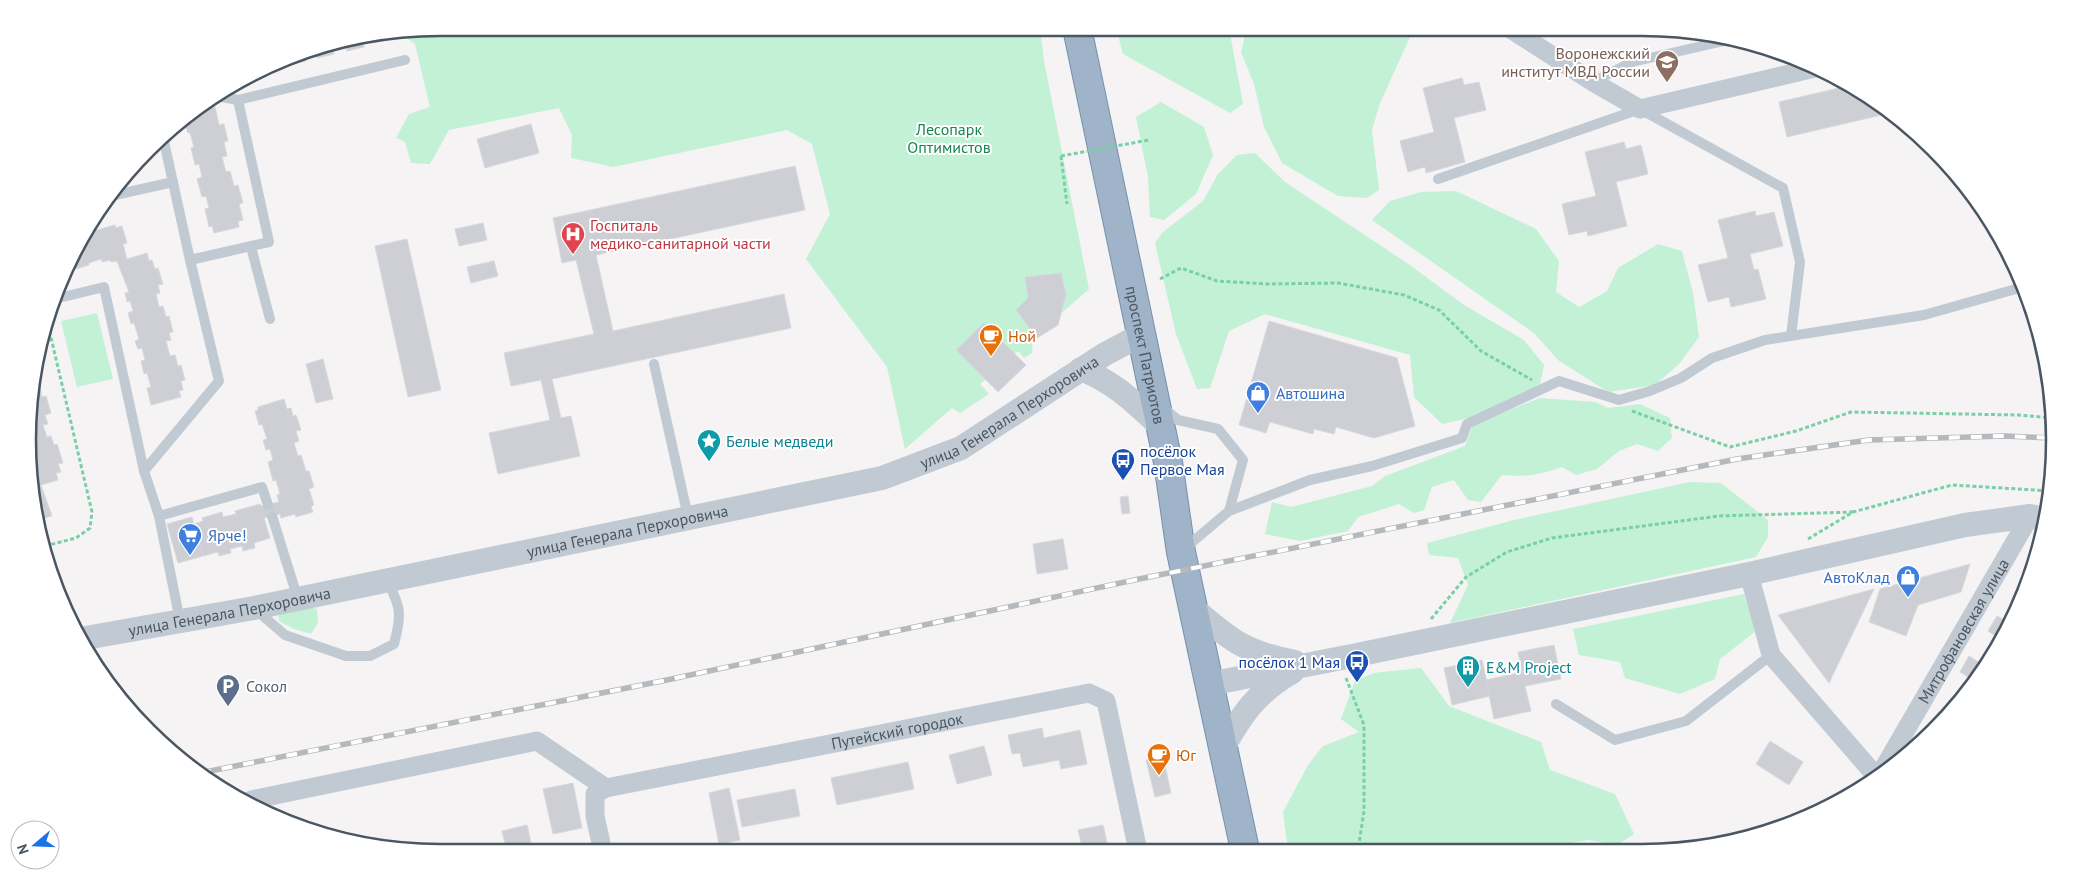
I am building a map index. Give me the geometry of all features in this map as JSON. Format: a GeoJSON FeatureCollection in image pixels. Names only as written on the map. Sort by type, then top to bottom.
{"type":"FeatureCollection","features":[{"type":"Feature","properties":{"kind":"highway","name":"проспект Патриотов"},"geometry":{"type":"LineString","coordinates":[[1079,36],[1168,462],[1193,608],[1245,844]]}},
{"type":"Feature","properties":{"kind":"street"},"geometry":{"type":"LineString","coordinates":[[1521,36],[1593,82],[1640,109],[1805,70]]}},
{"type":"Feature","properties":{"kind":"street","name":"улица Генерала Перхоровича"},"geometry":{"type":"LineString","coordinates":[[88,638],[254,608],[882,478],[962,448],[1081,369],[1141,335]]}},
{"type":"Feature","properties":{"kind":"street"},"geometry":{"type":"LineString","coordinates":[[1081,369],[1095,375],[1157,413]]}},
{"type":"Feature","properties":{"kind":"street"},"geometry":{"type":"LineString","coordinates":[[1209,684],[1749,574],[1965,525],[2038,518]]}},
{"type":"Feature","properties":{"kind":"street","name":"Митрофановская улица"},"geometry":{"type":"LineString","coordinates":[[1890,759],[2038,518]]}},
{"type":"Feature","properties":{"kind":"street"},"geometry":{"type":"LineString","coordinates":[[1749,574],[1771,654],[1872,772]]}},
{"type":"Feature","properties":{"kind":"street"},"geometry":{"type":"LineString","coordinates":[[1193,608],[1234,642],[1246,648],[1274,658],[1307,664]]}},
{"type":"Feature","properties":{"kind":"street"},"geometry":{"type":"LineString","coordinates":[[1223,748],[1241,715],[1263,692],[1307,664]]}},
{"type":"Feature","properties":{"kind":"street","name":"Путейский городок"},"geometry":{"type":"LineString","coordinates":[[606,788],[1089,693],[1106,701],[1137,844]]}},
{"type":"Feature","properties":{"kind":"street"},"geometry":{"type":"LineString","coordinates":[[255,799],[537,740],[606,788],[595,794],[595,816],[601,844]]}},
{"type":"Feature","properties":{"kind":"lane"},"geometry":{"type":"LineString","coordinates":[[1593,82],[1632,62],[1715,43]]}},
{"type":"Feature","properties":{"kind":"lane"},"geometry":{"type":"LineString","coordinates":[[226,98],[238,100],[405,60]]}},
{"type":"Feature","properties":{"kind":"lane"},"geometry":{"type":"LineString","coordinates":[[190,260],[269,242],[238,100]]}},
{"type":"Feature","properties":{"kind":"lane"},"geometry":{"type":"LineString","coordinates":[[1438,178],[1640,109],[1783,188],[1800,262],[1791,336]]}},
{"type":"Feature","properties":{"kind":"lane"},"geometry":{"type":"LineString","coordinates":[[144,471],[219,381],[165,145]]}},
{"type":"Feature","properties":{"kind":"lane"},"geometry":{"type":"LineString","coordinates":[[120,194],[173,182]]}},
{"type":"Feature","properties":{"kind":"lane"},"geometry":{"type":"LineString","coordinates":[[251,247],[270,319]]}},
{"type":"Feature","properties":{"kind":"lane"},"geometry":{"type":"LineString","coordinates":[[63,297],[104,287],[144,471],[159,516],[180,621]]}},
{"type":"Feature","properties":{"kind":"lane"},"geometry":{"type":"LineString","coordinates":[[1182,552],[1230,511],[1310,480],[1372,466],[1462,438],[1467,424],[1559,381],[1618,400],[1650,391],[1681,378],[1712,358],[1765,340],[1924,315],[2016,289]]}},
{"type":"Feature","properties":{"kind":"lane"},"geometry":{"type":"LineString","coordinates":[[654,364],[688,517]]}},
{"type":"Feature","properties":{"kind":"lane"},"geometry":{"type":"LineString","coordinates":[[1157,413],[1218,429],[1243,460],[1230,511]]}},
{"type":"Feature","properties":{"kind":"lane"},"geometry":{"type":"LineString","coordinates":[[159,516],[262,487],[268,505]]}},
{"type":"Feature","properties":{"kind":"lane"},"geometry":{"type":"LineString","coordinates":[[272,516],[298,599]]}},
{"type":"Feature","properties":{"kind":"lane"},"geometry":{"type":"LineString","coordinates":[[254,608],[285,635],[346,656],[370,656],[394,644],[400,621],[397,601],[386,580]]}},
{"type":"Feature","properties":{"kind":"lane"},"geometry":{"type":"LineString","coordinates":[[1556,704],[1614,740],[1686,721],[1771,654]]}},
{"type":"Feature","properties":{"kind":"path"},"geometry":{"type":"LineString","coordinates":[[1068,204],[1061,156],[1149,140]]}},
{"type":"Feature","properties":{"kind":"path"},"geometry":{"type":"LineString","coordinates":[[1160,279],[1181,268],[1217,281],[1267,284],[1338,283],[1404,295],[1438,310],[1482,351],[1531,380],[1559,381]]}},
{"type":"Feature","properties":{"kind":"path"},"geometry":{"type":"LineString","coordinates":[[50,335],[92,512],[90,528],[76,538],[50,545]]}},
{"type":"Feature","properties":{"kind":"path"},"geometry":{"type":"LineString","coordinates":[[1628,409],[1730,447],[1796,432],[1851,412],[2018,415],[2045,417]]}},
{"type":"Feature","properties":{"kind":"path"},"geometry":{"type":"LineString","coordinates":[[1405,645],[1414,638],[1466,576],[1507,552],[1552,538],[1719,516],[1853,512],[1952,485],[2042,490]]}},
{"type":"Feature","properties":{"kind":"path"},"geometry":{"type":"LineString","coordinates":[[1805,541],[1853,512]]}},
{"type":"Feature","properties":{"kind":"path"},"geometry":{"type":"LineString","coordinates":[[1354,673],[1346,676],[1364,725],[1364,811],[1359,844]]}},
{"type":"Feature","properties":{"kind":"green space","name":"Лесопарк Оптимистов"},"geometry":{"type":"Polygon","coordinates":[[[440,36],[1041,36],[1044,61],[1089,289],[1033,338],[1032,353],[1024,358],[1018,351],[980,384],[989,394],[960,413],[952,408],[905,449],[887,367],[806,259],[830,214],[812,144],[787,130],[613,167],[571,158],[572,135],[559,108],[449,130],[430,164],[411,163],[405,142],[396,138],[409,114],[430,107],[415,44],[406,38],[440,36]]]}},
{"type":"Feature","properties":{"kind":"green space"},"geometry":{"type":"Polygon","coordinates":[[[1118,36],[1230,36],[1243,104],[1230,113],[1123,54],[1118,36]]]}},
{"type":"Feature","properties":{"kind":"green space"},"geometry":{"type":"Polygon","coordinates":[[[1245,36],[1411,36],[1380,103],[1372,130],[1379,190],[1367,198],[1338,196],[1282,163],[1264,127],[1254,84],[1241,52],[1245,36]]]}},
{"type":"Feature","properties":{"kind":"green space"},"geometry":{"type":"Polygon","coordinates":[[[1161,102],[1204,127],[1213,155],[1196,194],[1164,220],[1150,217],[1148,177],[1136,117],[1161,102]]]}},
{"type":"Feature","properties":{"kind":"green space"},"geometry":{"type":"Polygon","coordinates":[[[1255,153],[1285,182],[1407,263],[1464,305],[1524,340],[1544,365],[1540,384],[1474,417],[1442,424],[1414,397],[1410,355],[1265,314],[1229,331],[1210,388],[1197,389],[1176,334],[1155,243],[1163,232],[1203,201],[1218,174],[1237,155],[1255,153]]]}},
{"type":"Feature","properties":{"kind":"green space"},"geometry":{"type":"Polygon","coordinates":[[[1456,191],[1536,229],[1559,261],[1556,292],[1579,307],[1607,291],[1618,268],[1658,244],[1682,251],[1693,293],[1699,337],[1679,364],[1655,385],[1608,392],[1558,360],[1534,333],[1372,220],[1390,201],[1421,192],[1456,191]]]}},
{"type":"Feature","properties":{"kind":"green space"},"geometry":{"type":"Polygon","coordinates":[[[97,313],[113,379],[77,387],[61,321],[97,313]]]}},
{"type":"Feature","properties":{"kind":"green space"},"geometry":{"type":"Polygon","coordinates":[[[1540,398],[1595,402],[1608,408],[1640,404],[1670,418],[1672,438],[1658,451],[1637,444],[1619,451],[1597,469],[1576,475],[1562,467],[1533,475],[1502,475],[1481,502],[1468,500],[1454,480],[1432,487],[1424,510],[1414,513],[1399,504],[1358,517],[1348,531],[1300,541],[1265,534],[1272,502],[1291,507],[1372,486],[1385,476],[1465,446],[1473,424],[1540,398]]]}},
{"type":"Feature","properties":{"kind":"green space"},"geometry":{"type":"Polygon","coordinates":[[[1690,482],[1721,483],[1768,520],[1768,537],[1756,557],[1450,623],[1468,585],[1458,558],[1429,555],[1427,543],[1514,520],[1690,482]]]}},
{"type":"Feature","properties":{"kind":"green space"},"geometry":{"type":"Polygon","coordinates":[[[1744,594],[1756,631],[1720,659],[1715,679],[1680,694],[1625,678],[1620,662],[1579,655],[1573,629],[1744,594]]]}},
{"type":"Feature","properties":{"kind":"green space"},"geometry":{"type":"Polygon","coordinates":[[[307,606],[317,609],[318,623],[311,634],[294,629],[279,621],[278,612],[307,606]]]}},
{"type":"Feature","properties":{"kind":"green space"},"geometry":{"type":"Polygon","coordinates":[[[1421,668],[1449,706],[1541,742],[1550,770],[1615,794],[1634,834],[1619,844],[1588,840],[1564,844],[1287,844],[1283,812],[1308,765],[1323,746],[1359,732],[1341,719],[1355,681],[1373,673],[1421,668]]]}},
{"type":"Feature","properties":{"kind":"building"},"geometry":{"type":"Polygon","coordinates":[[[363,44],[364,47],[347,51],[346,48],[363,44]]]}},
{"type":"Feature","properties":{"kind":"building"},"geometry":{"type":"Polygon","coordinates":[[[337,50],[333,51],[334,54],[317,58],[316,56],[337,50]]]}},
{"type":"Feature","properties":{"kind":"building"},"geometry":{"type":"Polygon","coordinates":[[[1462,78],[1464,85],[1479,82],[1486,110],[1454,118],[1465,162],[1426,173],[1425,167],[1408,172],[1400,141],[1434,132],[1423,88],[1462,78]]]}},
{"type":"Feature","properties":{"kind":"building"},"geometry":{"type":"Polygon","coordinates":[[[1840,88],[1881,115],[1787,137],[1779,102],[1840,88]]]}},
{"type":"Feature","properties":{"kind":"building"},"geometry":{"type":"Polygon","coordinates":[[[212,107],[215,107],[219,125],[224,124],[228,141],[224,142],[227,156],[222,157],[226,172],[230,171],[234,186],[238,185],[243,203],[239,204],[243,220],[238,221],[239,227],[214,233],[212,226],[209,227],[205,209],[209,208],[206,196],[202,197],[197,179],[202,177],[199,164],[195,165],[191,148],[194,147],[186,127],[212,107]]]}},
{"type":"Feature","properties":{"kind":"building"},"geometry":{"type":"Polygon","coordinates":[[[531,124],[539,153],[485,168],[477,139],[531,124]]]}},
{"type":"Feature","properties":{"kind":"building"},"geometry":{"type":"Polygon","coordinates":[[[1624,142],[1626,149],[1641,145],[1648,174],[1616,182],[1627,226],[1588,236],[1587,231],[1569,235],[1562,204],[1596,196],[1585,152],[1624,142]]]}},
{"type":"Feature","properties":{"kind":"building"},"geometry":{"type":"Polygon","coordinates":[[[795,166],[805,210],[596,255],[613,331],[784,294],[791,328],[552,379],[561,418],[571,416],[580,456],[498,474],[489,433],[550,420],[541,380],[511,386],[504,353],[594,334],[576,260],[562,263],[553,218],[795,166]]]}},
{"type":"Feature","properties":{"kind":"building"},"geometry":{"type":"Polygon","coordinates":[[[1755,211],[1756,216],[1774,212],[1783,246],[1750,254],[1754,270],[1758,269],[1766,299],[1731,307],[1729,297],[1708,302],[1698,265],[1728,258],[1718,220],[1755,211]]]}},
{"type":"Feature","properties":{"kind":"building"},"geometry":{"type":"Polygon","coordinates":[[[483,223],[487,240],[459,246],[455,229],[483,223]]]}},
{"type":"Feature","properties":{"kind":"building"},"geometry":{"type":"Polygon","coordinates":[[[115,225],[116,228],[122,226],[127,243],[123,244],[127,259],[147,253],[149,261],[152,260],[155,269],[158,268],[163,284],[158,285],[160,293],[156,294],[159,307],[163,306],[166,317],[169,316],[173,332],[169,333],[171,340],[166,341],[170,356],[175,355],[178,366],[181,365],[185,380],[181,381],[183,390],[179,391],[181,397],[151,405],[147,388],[151,387],[147,373],[144,374],[141,361],[145,360],[142,348],[138,349],[135,341],[139,339],[134,323],[131,324],[128,313],[133,311],[130,301],[127,302],[125,293],[129,292],[117,261],[102,262],[101,259],[89,263],[89,265],[74,269],[97,228],[97,230],[115,225]]]}},
{"type":"Feature","properties":{"kind":"building"},"geometry":{"type":"Polygon","coordinates":[[[407,239],[441,390],[408,397],[375,246],[407,239]]]}},
{"type":"Feature","properties":{"kind":"building"},"geometry":{"type":"Polygon","coordinates":[[[494,261],[498,276],[471,283],[467,267],[494,261]]]}},
{"type":"Feature","properties":{"kind":"building"},"geometry":{"type":"Polygon","coordinates":[[[1061,273],[1066,294],[1058,325],[1037,338],[1016,310],[1028,298],[1025,277],[1061,273]]]}},
{"type":"Feature","properties":{"kind":"building"},"geometry":{"type":"Polygon","coordinates":[[[1269,321],[1397,358],[1415,426],[1374,438],[1336,427],[1334,434],[1314,429],[1313,434],[1270,422],[1266,433],[1239,425],[1269,321]]]}},
{"type":"Feature","properties":{"kind":"building","name":"Ной"},"geometry":{"type":"Polygon","coordinates":[[[984,323],[1026,365],[998,392],[956,350],[984,323]]]}},
{"type":"Feature","properties":{"kind":"building"},"geometry":{"type":"Polygon","coordinates":[[[323,359],[333,399],[316,403],[306,364],[323,359]]]}},
{"type":"Feature","properties":{"kind":"building"},"geometry":{"type":"Polygon","coordinates":[[[40,388],[42,397],[46,396],[51,413],[45,415],[48,424],[43,425],[47,437],[51,436],[54,445],[57,444],[63,463],[58,464],[61,472],[56,473],[58,480],[41,485],[52,516],[44,518],[45,521],[44,519],[40,493],[37,466],[36,440],[40,388]]]}},
{"type":"Feature","properties":{"kind":"building"},"geometry":{"type":"Polygon","coordinates":[[[284,399],[287,409],[291,408],[293,416],[296,415],[301,430],[296,431],[299,441],[294,443],[298,456],[301,455],[306,471],[309,471],[314,487],[309,489],[314,505],[311,506],[313,512],[296,517],[295,514],[281,518],[280,514],[264,518],[270,538],[254,543],[255,548],[243,551],[242,546],[230,549],[231,553],[219,556],[218,552],[203,556],[194,524],[203,521],[202,518],[222,512],[223,517],[236,514],[235,511],[260,504],[261,506],[279,502],[277,495],[280,494],[276,480],[273,481],[268,462],[273,460],[270,449],[266,450],[263,440],[267,439],[262,424],[259,425],[255,411],[258,410],[258,407],[284,399]]]}},
{"type":"Feature","properties":{"kind":"building"},"geometry":{"type":"Polygon","coordinates":[[[1128,496],[1130,513],[1122,514],[1120,497],[1128,496]]]}},
{"type":"Feature","properties":{"kind":"building"},"geometry":{"type":"Polygon","coordinates":[[[192,517],[203,556],[178,563],[167,524],[192,517]]]}},
{"type":"Feature","properties":{"kind":"building"},"geometry":{"type":"Polygon","coordinates":[[[1063,539],[1068,569],[1037,574],[1033,544],[1063,539]]]}},
{"type":"Feature","properties":{"kind":"building","name":"АвтоКлад"},"geometry":{"type":"Polygon","coordinates":[[[1970,564],[1961,592],[1918,605],[1906,636],[1869,622],[1880,589],[1970,564]]]}},
{"type":"Feature","properties":{"kind":"building"},"geometry":{"type":"Polygon","coordinates":[[[1874,589],[1829,683],[1778,615],[1874,589]]]}},
{"type":"Feature","properties":{"kind":"building"},"geometry":{"type":"Polygon","coordinates":[[[1997,616],[2004,620],[1995,636],[1988,631],[1997,616]]]}},
{"type":"Feature","properties":{"kind":"building"},"geometry":{"type":"Polygon","coordinates":[[[1554,645],[1561,679],[1525,686],[1531,711],[1494,719],[1486,680],[1522,672],[1518,652],[1554,645]]]}},
{"type":"Feature","properties":{"kind":"building"},"geometry":{"type":"Polygon","coordinates":[[[1969,656],[1979,662],[1968,677],[1960,672],[1969,656]]]}},
{"type":"Feature","properties":{"kind":"building","name":"E&M Project"},"geometry":{"type":"Polygon","coordinates":[[[1482,660],[1490,696],[1452,705],[1444,668],[1482,660]]]}},
{"type":"Feature","properties":{"kind":"building"},"geometry":{"type":"Polygon","coordinates":[[[1042,728],[1044,738],[1080,730],[1087,764],[1061,769],[1059,760],[1023,767],[1020,753],[1012,754],[1008,735],[1042,728]]]}},
{"type":"Feature","properties":{"kind":"building"},"geometry":{"type":"Polygon","coordinates":[[[1770,741],[1803,762],[1789,785],[1756,764],[1770,741]]]}},
{"type":"Feature","properties":{"kind":"building"},"geometry":{"type":"Polygon","coordinates":[[[984,746],[992,775],[957,784],[949,755],[984,746]]]}},
{"type":"Feature","properties":{"kind":"building","name":"Юг"},"geometry":{"type":"Polygon","coordinates":[[[1163,756],[1171,793],[1155,797],[1146,760],[1163,756]]]}},
{"type":"Feature","properties":{"kind":"building"},"geometry":{"type":"Polygon","coordinates":[[[908,762],[914,789],[837,805],[831,778],[908,762]]]}},
{"type":"Feature","properties":{"kind":"building"},"geometry":{"type":"Polygon","coordinates":[[[573,783],[582,828],[553,834],[543,789],[573,783]]]}},
{"type":"Feature","properties":{"kind":"building"},"geometry":{"type":"Polygon","coordinates":[[[729,788],[740,840],[719,844],[709,793],[729,788]]]}},
{"type":"Feature","properties":{"kind":"building"},"geometry":{"type":"Polygon","coordinates":[[[795,789],[800,816],[742,827],[737,800],[795,789]]]}},
{"type":"Feature","properties":{"kind":"building"},"geometry":{"type":"Polygon","coordinates":[[[527,825],[531,844],[505,844],[502,831],[527,825]]]}},
{"type":"Feature","properties":{"kind":"building"},"geometry":{"type":"Polygon","coordinates":[[[1103,825],[1107,844],[1081,844],[1078,830],[1103,825]]]}},
{"type":"Feature","properties":{"kind":"railway"},"geometry":{"type":"LineString","coordinates":[[209,771],[662,681],[1139,579],[1737,459],[1869,440],[2004,436],[2046,438]]}},
{"type":"Feature","properties":{"kind":"place","name":"Воронежский институт МВД России"},"geometry":{"type":"Point","coordinates":[1667,83]}},
{"type":"Feature","properties":{"kind":"place","name":"Госпиталь медико-санитарной части"},"geometry":{"type":"Point","coordinates":[573,255]}},
{"type":"Feature","properties":{"kind":"place","name":"Ной"},"geometry":{"type":"Point","coordinates":[991,357]}},
{"type":"Feature","properties":{"kind":"place","name":"Автошина"},"geometry":{"type":"Point","coordinates":[1258,414]}},
{"type":"Feature","properties":{"kind":"place","name":"Белые медведи"},"geometry":{"type":"Point","coordinates":[709,462]}},
{"type":"Feature","properties":{"kind":"place","name":"посёлок Первое Мая"},"geometry":{"type":"Point","coordinates":[1123,481]}},
{"type":"Feature","properties":{"kind":"place","name":"Ярче!"},"geometry":{"type":"Point","coordinates":[190,556]}},
{"type":"Feature","properties":{"kind":"place","name":"АвтоКлад"},"geometry":{"type":"Point","coordinates":[1908,598]}},
{"type":"Feature","properties":{"kind":"place","name":"посёлок 1 Мая"},"geometry":{"type":"Point","coordinates":[1357,683]}},
{"type":"Feature","properties":{"kind":"place","name":"E&M Project"},"geometry":{"type":"Point","coordinates":[1468,688]}},
{"type":"Feature","properties":{"kind":"place","name":"Сокол"},"geometry":{"type":"Point","coordinates":[228,707]}},
{"type":"Feature","properties":{"kind":"place","name":"Юг"},"geometry":{"type":"Point","coordinates":[1159,776]}}]}
